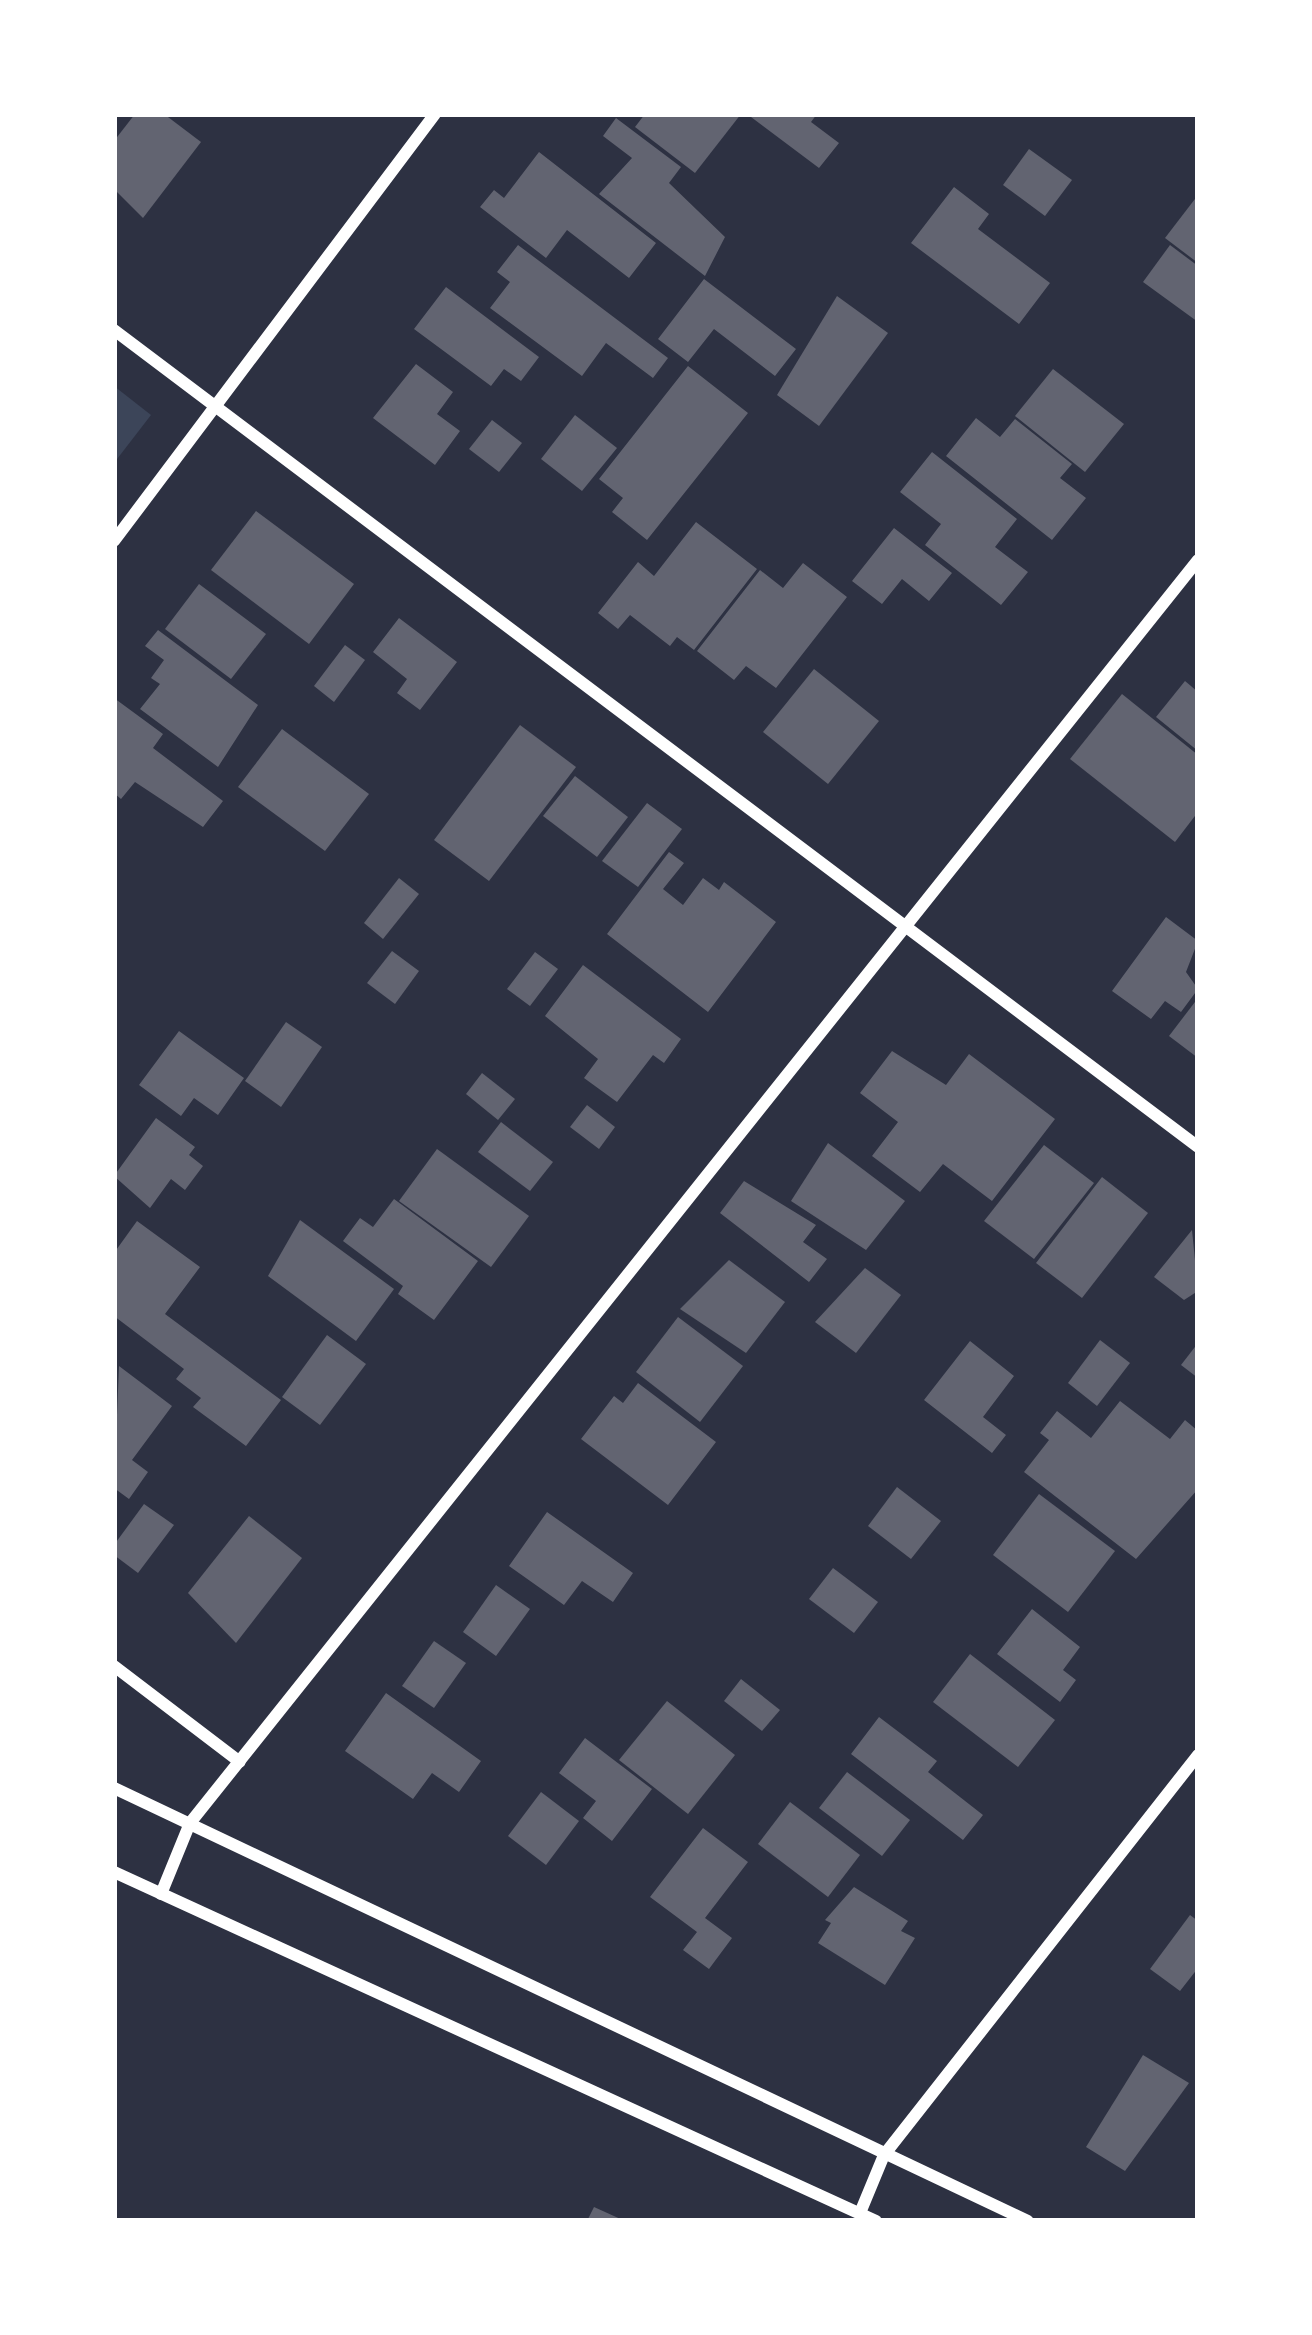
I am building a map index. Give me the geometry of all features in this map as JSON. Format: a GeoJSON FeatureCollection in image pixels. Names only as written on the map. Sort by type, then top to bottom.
{"type":"FeatureCollection","features":[{"type":"Feature","properties":{"kind":"street"},"geometry":{"type":"LineString","coordinates":[[114,542],[435,114]]}},
{"type":"Feature","properties":{"kind":"street"},"geometry":{"type":"LineString","coordinates":[[114,331],[1198,1147]]}},
{"type":"Feature","properties":{"kind":"street"},"geometry":{"type":"LineString","coordinates":[[161,1894],[190,1823],[1198,560]]}},
{"type":"Feature","properties":{"kind":"street"},"geometry":{"type":"LineString","coordinates":[[114,1666],[240,1762]]}},
{"type":"Feature","properties":{"kind":"street"},"geometry":{"type":"LineString","coordinates":[[860,2213],[884,2155],[1198,1755]]}},
{"type":"Feature","properties":{"kind":"street"},"geometry":{"type":"LineString","coordinates":[[114,1788],[1025,2220]]}},
{"type":"Feature","properties":{"kind":"street"},"geometry":{"type":"LineString","coordinates":[[114,1873],[876,2221]]}},
{"type":"Feature","properties":{"kind":"shaded area"},"geometry":{"type":"Polygon","coordinates":[[[114,386],[151,415],[114,463],[114,386]]]}},
{"type":"Feature","properties":{"kind":"building"},"geometry":{"type":"Polygon","coordinates":[[[135,114],[164,114],[201,142],[143,218],[114,189],[114,141],[135,114]]]}},
{"type":"Feature","properties":{"kind":"building"},"geometry":{"type":"Polygon","coordinates":[[[645,114],[741,114],[695,173],[635,127],[645,114]]]}},
{"type":"Feature","properties":{"kind":"building"},"geometry":{"type":"Polygon","coordinates":[[[747,114],[817,114],[811,122],[839,143],[819,168],[747,114]]]}},
{"type":"Feature","properties":{"kind":"building"},"geometry":{"type":"Polygon","coordinates":[[[616,118],[681,167],[669,183],[725,237],[705,276],[599,194],[632,158],[603,136],[616,118]]]}},
{"type":"Feature","properties":{"kind":"building"},"geometry":{"type":"Polygon","coordinates":[[[1029,149],[1072,180],[1045,216],[1003,185],[1029,149]]]}},
{"type":"Feature","properties":{"kind":"building"},"geometry":{"type":"Polygon","coordinates":[[[539,152],[656,243],[629,278],[567,230],[546,258],[480,207],[494,190],[504,198],[539,152]]]}},
{"type":"Feature","properties":{"kind":"building"},"geometry":{"type":"Polygon","coordinates":[[[954,187],[989,214],[978,229],[1050,283],[1019,324],[911,243],[954,187]]]}},
{"type":"Feature","properties":{"kind":"building"},"geometry":{"type":"Polygon","coordinates":[[[1198,195],[1198,263],[1165,238],[1198,195]]]}},
{"type":"Feature","properties":{"kind":"building"},"geometry":{"type":"Polygon","coordinates":[[[518,245],[668,358],[653,378],[606,343],[582,376],[490,308],[510,282],[497,272],[518,245]]]}},
{"type":"Feature","properties":{"kind":"building"},"geometry":{"type":"Polygon","coordinates":[[[1170,245],[1198,266],[1198,322],[1143,282],[1170,245]]]}},
{"type":"Feature","properties":{"kind":"building"},"geometry":{"type":"Polygon","coordinates":[[[704,279],[796,349],[775,376],[714,329],[688,362],[658,339],[704,279]]]}},
{"type":"Feature","properties":{"kind":"building"},"geometry":{"type":"Polygon","coordinates":[[[446,287],[539,357],[521,381],[504,369],[491,386],[414,329],[446,287]]]}},
{"type":"Feature","properties":{"kind":"building"},"geometry":{"type":"Polygon","coordinates":[[[837,296],[888,333],[819,426],[777,395],[837,296]]]}},
{"type":"Feature","properties":{"kind":"building"},"geometry":{"type":"Polygon","coordinates":[[[416,364],[453,392],[437,414],[460,431],[435,465],[373,418],[416,364]]]}},
{"type":"Feature","properties":{"kind":"building"},"geometry":{"type":"Polygon","coordinates":[[[688,366],[748,413],[647,540],[612,512],[623,498],[599,479],[688,366]]]}},
{"type":"Feature","properties":{"kind":"building"},"geometry":{"type":"Polygon","coordinates":[[[1053,369],[1124,424],[1085,472],[1015,416],[1053,369]]]}},
{"type":"Feature","properties":{"kind":"building"},"geometry":{"type":"Polygon","coordinates":[[[575,415],[617,448],[582,491],[541,459],[575,415]]]}},
{"type":"Feature","properties":{"kind":"building"},"geometry":{"type":"Polygon","coordinates":[[[976,418],[1000,437],[1015,419],[1072,464],[1060,478],[1086,498],[1052,540],[946,456],[976,418]]]}},
{"type":"Feature","properties":{"kind":"building"},"geometry":{"type":"Polygon","coordinates":[[[492,420],[522,443],[499,472],[469,449],[492,420]]]}},
{"type":"Feature","properties":{"kind":"building"},"geometry":{"type":"Polygon","coordinates":[[[932,452],[1017,519],[995,547],[1028,572],[1001,605],[925,545],[941,524],[900,492],[932,452]]]}},
{"type":"Feature","properties":{"kind":"building"},"geometry":{"type":"Polygon","coordinates":[[[256,511],[354,584],[309,644],[211,570],[256,511]]]}},
{"type":"Feature","properties":{"kind":"building"},"geometry":{"type":"Polygon","coordinates":[[[696,522],[757,569],[694,650],[677,637],[670,646],[630,615],[618,629],[598,613],[638,562],[654,576],[696,522]]]}},
{"type":"Feature","properties":{"kind":"building"},"geometry":{"type":"Polygon","coordinates":[[[894,528],[952,573],[929,601],[902,579],[882,604],[852,581],[894,528]]]}},
{"type":"Feature","properties":{"kind":"building"},"geometry":{"type":"Polygon","coordinates":[[[803,563],[847,597],[776,688],[746,666],[734,680],[697,651],[760,570],[783,588],[803,563]]]}},
{"type":"Feature","properties":{"kind":"building"},"geometry":{"type":"Polygon","coordinates":[[[199,584],[266,634],[231,679],[165,629],[199,584]]]}},
{"type":"Feature","properties":{"kind":"building"},"geometry":{"type":"Polygon","coordinates":[[[399,618],[457,662],[420,710],[397,693],[407,679],[373,652],[399,618]]]}},
{"type":"Feature","properties":{"kind":"building"},"geometry":{"type":"Polygon","coordinates":[[[158,630],[258,705],[218,767],[140,709],[160,684],[151,678],[164,660],[145,646],[158,630]]]}},
{"type":"Feature","properties":{"kind":"building"},"geometry":{"type":"Polygon","coordinates":[[[345,645],[365,660],[334,702],[314,686],[345,645]]]}},
{"type":"Feature","properties":{"kind":"building"},"geometry":{"type":"Polygon","coordinates":[[[814,669],[879,721],[828,784],[763,732],[814,669]]]}},
{"type":"Feature","properties":{"kind":"building"},"geometry":{"type":"Polygon","coordinates":[[[1185,681],[1198,692],[1198,751],[1156,717],[1185,681]]]}},
{"type":"Feature","properties":{"kind":"building"},"geometry":{"type":"Polygon","coordinates":[[[1122,694],[1198,755],[1198,812],[1175,842],[1070,759],[1122,694]]]}},
{"type":"Feature","properties":{"kind":"building"},"geometry":{"type":"Polygon","coordinates":[[[114,698],[163,734],[153,748],[223,801],[203,827],[135,782],[121,799],[114,793],[114,698]]]}},
{"type":"Feature","properties":{"kind":"building"},"geometry":{"type":"Polygon","coordinates":[[[520,725],[576,767],[489,881],[434,840],[520,725]]]}},
{"type":"Feature","properties":{"kind":"building"},"geometry":{"type":"Polygon","coordinates":[[[282,729],[369,794],[325,851],[238,787],[282,729]]]}},
{"type":"Feature","properties":{"kind":"building"},"geometry":{"type":"Polygon","coordinates":[[[575,776],[628,817],[597,857],[543,816],[575,776]]]}},
{"type":"Feature","properties":{"kind":"building"},"geometry":{"type":"Polygon","coordinates":[[[647,803],[682,829],[638,887],[602,861],[647,803]]]}},
{"type":"Feature","properties":{"kind":"building"},"geometry":{"type":"Polygon","coordinates":[[[669,852],[684,863],[663,889],[683,905],[703,878],[719,890],[724,882],[776,922],[708,1012],[607,934],[669,852]]]}},
{"type":"Feature","properties":{"kind":"building"},"geometry":{"type":"Polygon","coordinates":[[[399,878],[419,894],[383,939],[364,923],[399,878]]]}},
{"type":"Feature","properties":{"kind":"building"},"geometry":{"type":"Polygon","coordinates":[[[1166,917],[1198,941],[1186,972],[1198,989],[1181,1012],[1165,1001],[1151,1019],[1112,991],[1166,917]]]}},
{"type":"Feature","properties":{"kind":"building"},"geometry":{"type":"Polygon","coordinates":[[[392,951],[419,971],[395,1004],[367,983],[392,951]]]}},
{"type":"Feature","properties":{"kind":"building"},"geometry":{"type":"Polygon","coordinates":[[[535,952],[558,969],[530,1006],[507,989],[535,952]]]}},
{"type":"Feature","properties":{"kind":"building"},"geometry":{"type":"Polygon","coordinates":[[[583,965],[681,1039],[664,1063],[653,1055],[617,1102],[584,1078],[598,1059],[545,1016],[583,965]]]}},
{"type":"Feature","properties":{"kind":"building"},"geometry":{"type":"Polygon","coordinates":[[[1198,998],[1198,1058],[1169,1036],[1198,998]]]}},
{"type":"Feature","properties":{"kind":"building"},"geometry":{"type":"Polygon","coordinates":[[[286,1022],[322,1047],[281,1107],[245,1081],[286,1022]]]}},
{"type":"Feature","properties":{"kind":"building"},"geometry":{"type":"Polygon","coordinates":[[[179,1031],[244,1078],[218,1115],[194,1098],[181,1116],[139,1085],[179,1031]]]}},
{"type":"Feature","properties":{"kind":"building"},"geometry":{"type":"Polygon","coordinates":[[[892,1051],[946,1085],[969,1054],[1055,1119],[992,1201],[943,1164],[920,1192],[872,1156],[898,1122],[860,1093],[892,1051]]]}},
{"type":"Feature","properties":{"kind":"building"},"geometry":{"type":"Polygon","coordinates":[[[482,1073],[515,1099],[498,1120],[466,1094],[482,1073]]]}},
{"type":"Feature","properties":{"kind":"building"},"geometry":{"type":"Polygon","coordinates":[[[587,1105],[615,1127],[599,1149],[570,1127],[587,1105]]]}},
{"type":"Feature","properties":{"kind":"building"},"geometry":{"type":"Polygon","coordinates":[[[156,1118],[195,1147],[189,1155],[203,1166],[185,1190],[171,1179],[150,1208],[114,1176],[156,1118]]]}},
{"type":"Feature","properties":{"kind":"building"},"geometry":{"type":"Polygon","coordinates":[[[501,1122],[553,1162],[530,1191],[478,1152],[501,1122]]]}},
{"type":"Feature","properties":{"kind":"building"},"geometry":{"type":"Polygon","coordinates":[[[828,1143],[905,1201],[866,1250],[791,1201],[828,1143]]]}},
{"type":"Feature","properties":{"kind":"building"},"geometry":{"type":"Polygon","coordinates":[[[1044,1145],[1094,1183],[1034,1259],[984,1221],[1044,1145]]]}},
{"type":"Feature","properties":{"kind":"building"},"geometry":{"type":"Polygon","coordinates":[[[437,1149],[529,1216],[491,1267],[399,1201],[437,1149]]]}},
{"type":"Feature","properties":{"kind":"building"},"geometry":{"type":"Polygon","coordinates":[[[1102,1177],[1148,1213],[1082,1298],[1036,1263],[1102,1177]]]}},
{"type":"Feature","properties":{"kind":"building"},"geometry":{"type":"Polygon","coordinates":[[[744,1181],[816,1225],[803,1242],[827,1259],[809,1282],[720,1213],[744,1181]]]}},
{"type":"Feature","properties":{"kind":"building"},"geometry":{"type":"Polygon","coordinates":[[[394,1199],[478,1261],[434,1320],[398,1294],[403,1286],[343,1241],[360,1218],[373,1227],[394,1199]]]}},
{"type":"Feature","properties":{"kind":"building"},"geometry":{"type":"Polygon","coordinates":[[[300,1220],[394,1289],[356,1341],[268,1276],[300,1220]]]}},
{"type":"Feature","properties":{"kind":"building"},"geometry":{"type":"Polygon","coordinates":[[[137,1221],[200,1267],[165,1314],[281,1400],[246,1446],[193,1407],[201,1398],[176,1379],[184,1369],[114,1316],[114,1253],[137,1221]]]}},
{"type":"Feature","properties":{"kind":"building"},"geometry":{"type":"Polygon","coordinates":[[[1192,1230],[1198,1291],[1184,1300],[1154,1277],[1192,1230]]]}},
{"type":"Feature","properties":{"kind":"building"},"geometry":{"type":"Polygon","coordinates":[[[729,1260],[785,1302],[746,1353],[680,1309],[729,1260]]]}},
{"type":"Feature","properties":{"kind":"building"},"geometry":{"type":"Polygon","coordinates":[[[865,1268],[901,1295],[856,1353],[815,1322],[865,1268]]]}},
{"type":"Feature","properties":{"kind":"building"},"geometry":{"type":"Polygon","coordinates":[[[678,1317],[743,1366],[700,1422],[636,1372],[678,1317]]]}},
{"type":"Feature","properties":{"kind":"building"},"geometry":{"type":"Polygon","coordinates":[[[327,1335],[366,1364],[320,1425],[282,1397],[327,1335]]]}},
{"type":"Feature","properties":{"kind":"building"},"geometry":{"type":"Polygon","coordinates":[[[1100,1340],[1130,1363],[1097,1406],[1068,1383],[1100,1340]]]}},
{"type":"Feature","properties":{"kind":"building"},"geometry":{"type":"Polygon","coordinates":[[[970,1341],[1014,1376],[983,1417],[1006,1435],[992,1453],[924,1400],[970,1341]]]}},
{"type":"Feature","properties":{"kind":"building"},"geometry":{"type":"Polygon","coordinates":[[[1198,1343],[1198,1378],[1181,1365],[1198,1343]]]}},
{"type":"Feature","properties":{"kind":"building"},"geometry":{"type":"Polygon","coordinates":[[[119,1366],[172,1406],[132,1460],[148,1472],[129,1499],[114,1488],[119,1366]]]}},
{"type":"Feature","properties":{"kind":"building"},"geometry":{"type":"Polygon","coordinates":[[[638,1383],[716,1442],[668,1505],[581,1439],[614,1396],[623,1403],[638,1383]]]}},
{"type":"Feature","properties":{"kind":"building"},"geometry":{"type":"Polygon","coordinates":[[[1120,1401],[1170,1439],[1185,1420],[1198,1431],[1198,1489],[1136,1559],[1024,1472],[1049,1440],[1040,1433],[1057,1411],[1091,1438],[1120,1401]]]}},
{"type":"Feature","properties":{"kind":"building"},"geometry":{"type":"Polygon","coordinates":[[[897,1487],[941,1521],[911,1559],[868,1526],[897,1487]]]}},
{"type":"Feature","properties":{"kind":"building"},"geometry":{"type":"Polygon","coordinates":[[[1039,1494],[1115,1551],[1068,1612],[993,1555],[1039,1494]]]}},
{"type":"Feature","properties":{"kind":"building"},"geometry":{"type":"Polygon","coordinates":[[[144,1504],[174,1525],[138,1573],[114,1555],[114,1545],[144,1504]]]}},
{"type":"Feature","properties":{"kind":"building"},"geometry":{"type":"Polygon","coordinates":[[[547,1512],[633,1573],[613,1602],[582,1581],[564,1605],[509,1566],[547,1512]]]}},
{"type":"Feature","properties":{"kind":"building"},"geometry":{"type":"Polygon","coordinates":[[[249,1516],[302,1558],[236,1643],[188,1593],[249,1516]]]}},
{"type":"Feature","properties":{"kind":"building"},"geometry":{"type":"Polygon","coordinates":[[[833,1568],[878,1602],[854,1633],[809,1599],[833,1568]]]}},
{"type":"Feature","properties":{"kind":"building"},"geometry":{"type":"Polygon","coordinates":[[[496,1585],[530,1609],[496,1656],[463,1632],[496,1585]]]}},
{"type":"Feature","properties":{"kind":"building"},"geometry":{"type":"Polygon","coordinates":[[[1032,1609],[1080,1647],[1063,1670],[1076,1680],[1060,1702],[997,1654],[1032,1609]]]}},
{"type":"Feature","properties":{"kind":"building"},"geometry":{"type":"Polygon","coordinates":[[[434,1641],[466,1663],[434,1708],[402,1686],[434,1641]]]}},
{"type":"Feature","properties":{"kind":"building"},"geometry":{"type":"Polygon","coordinates":[[[970,1654],[1055,1720],[1018,1767],[933,1702],[970,1654]]]}},
{"type":"Feature","properties":{"kind":"building"},"geometry":{"type":"Polygon","coordinates":[[[741,1679],[780,1710],[762,1731],[724,1701],[741,1679]]]}},
{"type":"Feature","properties":{"kind":"building"},"geometry":{"type":"Polygon","coordinates":[[[386,1693],[481,1761],[459,1792],[432,1773],[413,1799],[345,1751],[386,1693]]]}},
{"type":"Feature","properties":{"kind":"building"},"geometry":{"type":"Polygon","coordinates":[[[667,1701],[735,1755],[688,1814],[619,1760],[667,1701]]]}},
{"type":"Feature","properties":{"kind":"building"},"geometry":{"type":"Polygon","coordinates":[[[879,1717],[937,1761],[928,1772],[983,1815],[963,1840],[851,1754],[879,1717]]]}},
{"type":"Feature","properties":{"kind":"building"},"geometry":{"type":"Polygon","coordinates":[[[585,1738],[652,1789],[612,1841],[583,1818],[596,1801],[559,1773],[585,1738]]]}},
{"type":"Feature","properties":{"kind":"building"},"geometry":{"type":"Polygon","coordinates":[[[847,1772],[910,1820],[882,1856],[819,1808],[847,1772]]]}},
{"type":"Feature","properties":{"kind":"building"},"geometry":{"type":"Polygon","coordinates":[[[541,1792],[579,1821],[546,1865],[508,1836],[541,1792]]]}},
{"type":"Feature","properties":{"kind":"building"},"geometry":{"type":"Polygon","coordinates":[[[790,1802],[860,1855],[828,1897],[758,1844],[790,1802]]]}},
{"type":"Feature","properties":{"kind":"building"},"geometry":{"type":"Polygon","coordinates":[[[703,1828],[748,1862],[705,1918],[732,1938],[709,1969],[683,1950],[697,1932],[650,1897],[703,1828]]]}},
{"type":"Feature","properties":{"kind":"building"},"geometry":{"type":"Polygon","coordinates":[[[854,1887],[908,1921],[901,1931],[915,1938],[885,1985],[818,1943],[831,1923],[825,1920],[854,1887]]]}},
{"type":"Feature","properties":{"kind":"building"},"geometry":{"type":"Polygon","coordinates":[[[1190,1915],[1198,1921],[1198,1968],[1180,1991],[1150,1969],[1190,1915]]]}},
{"type":"Feature","properties":{"kind":"building"},"geometry":{"type":"Polygon","coordinates":[[[1143,2055],[1189,2083],[1125,2171],[1086,2147],[1143,2055]]]}},
{"type":"Feature","properties":{"kind":"building"},"geometry":{"type":"Polygon","coordinates":[[[594,2207],[625,2221],[587,2221],[594,2207]]]}}]}
